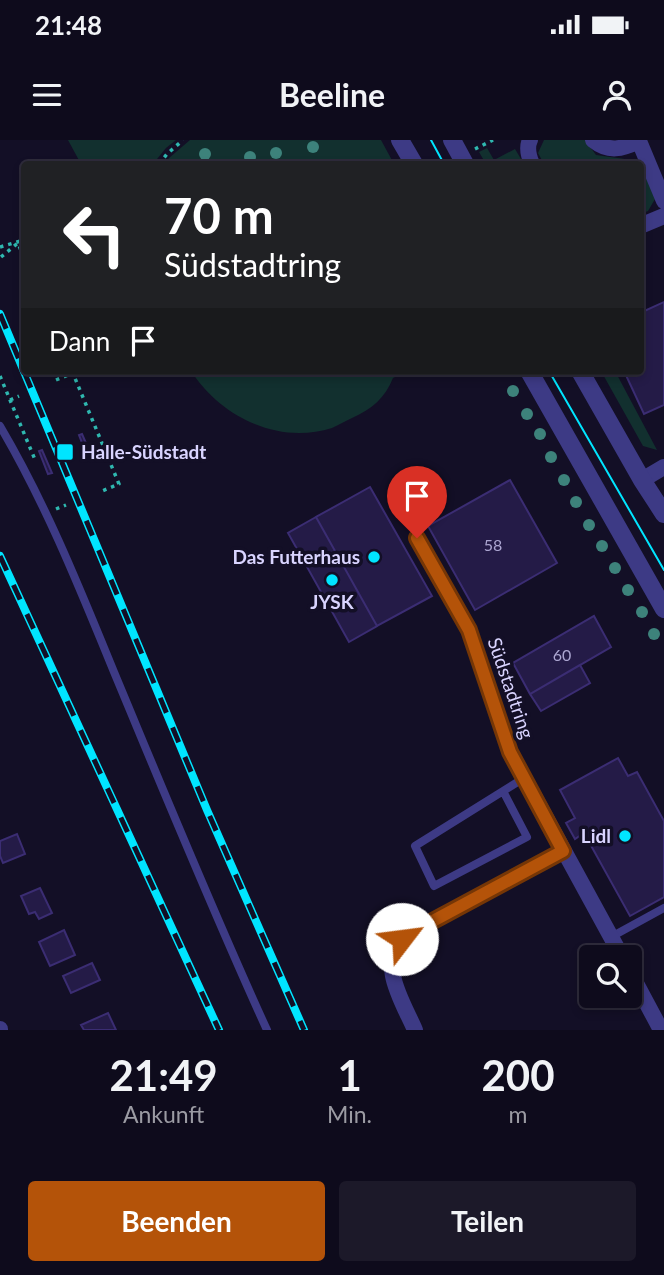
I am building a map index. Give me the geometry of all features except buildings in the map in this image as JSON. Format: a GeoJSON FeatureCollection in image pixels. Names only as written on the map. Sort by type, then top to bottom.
{"type":"FeatureCollection","features":[{"type":"Feature","properties":{"kind":"street"},"geometry":{"type":"LineString","coordinates":[[400,140],[412,161]]}},
{"type":"Feature","properties":{"kind":"street"},"geometry":{"type":"LineString","coordinates":[[452,140],[464,161]]}},
{"type":"Feature","properties":{"kind":"street"},"geometry":{"type":"LineString","coordinates":[[530,140],[528,156],[530,161]]}},
{"type":"Feature","properties":{"kind":"street"},"geometry":{"type":"LineString","coordinates":[[593,140],[610,149],[621,149],[639,141],[664,201]]}},
{"type":"Feature","properties":{"kind":"street"},"geometry":{"type":"LineString","coordinates":[[644,224],[664,216]]}},
{"type":"Feature","properties":{"kind":"street"},"geometry":{"type":"LineString","coordinates":[[531,375],[664,609]]}},
{"type":"Feature","properties":{"kind":"street"},"geometry":{"type":"LineString","coordinates":[[582,375],[664,514]]}},
{"type":"Feature","properties":{"kind":"street"},"geometry":{"type":"LineString","coordinates":[[642,480],[664,467]]}},
{"type":"Feature","properties":{"kind":"street","name":"Südstadtring"},"geometry":{"type":"LineString","coordinates":[[417,538],[469,630],[510,752],[615,945]]}},
{"type":"Feature","properties":{"kind":"street"},"geometry":{"type":"LineString","coordinates":[[415,1030],[393,981],[392,957],[402,939],[563,851]]}},
{"type":"Feature","properties":{"kind":"street"},"geometry":{"type":"LineString","coordinates":[[642,994],[661,1030]]}},
{"type":"Feature","properties":{"kind":"lane"},"geometry":{"type":"LineString","coordinates":[[0,426],[68,560],[236,963],[267,1030]]}},
{"type":"Feature","properties":{"kind":"lane"},"geometry":{"type":"LineString","coordinates":[[503,791],[527,837],[434,886],[415,846],[503,791],[524,778]]}},
{"type":"Feature","properties":{"kind":"lane"},"geometry":{"type":"LineString","coordinates":[[611,937],[664,908]]}},
{"type":"Feature","properties":{"kind":"path"},"geometry":{"type":"LineString","coordinates":[[161,161],[183,140]]}},
{"type":"Feature","properties":{"kind":"path"},"geometry":{"type":"LineString","coordinates":[[1,257],[21,242]]}},
{"type":"Feature","properties":{"kind":"path"},"geometry":{"type":"LineString","coordinates":[[0,247],[18,243]]}},
{"type":"Feature","properties":{"kind":"path"},"geometry":{"type":"LineString","coordinates":[[18,243],[21,250]]}},
{"type":"Feature","properties":{"kind":"path"},"geometry":{"type":"LineString","coordinates":[[56,380],[66,375]]}},
{"type":"Feature","properties":{"kind":"path"},"geometry":{"type":"LineString","coordinates":[[73,375],[119,484],[102,491]]}},
{"type":"Feature","properties":{"kind":"path"},"geometry":{"type":"LineString","coordinates":[[10,400],[19,396]]}},
{"type":"Feature","properties":{"kind":"path"},"geometry":{"type":"LineString","coordinates":[[56,509],[66,505]]}},
{"type":"Feature","properties":{"kind":"green space"},"geometry":{"type":"Polygon","coordinates":[[[68,140],[176,140],[155,161],[79,161],[68,140]]]}},
{"type":"Feature","properties":{"kind":"green space"},"geometry":{"type":"Polygon","coordinates":[[[190,140],[381,140],[392,161],[167,161],[190,140]]]}},
{"type":"Feature","properties":{"kind":"green space"},"geometry":{"type":"Polygon","coordinates":[[[544,140],[585,140],[596,155],[634,161],[542,161],[538,153],[544,140]]]}},
{"type":"Feature","properties":{"kind":"green space"},"geometry":{"type":"Polygon","coordinates":[[[487,148],[494,160],[515,149],[522,161],[484,161],[479,152],[487,148]]]}},
{"type":"Feature","properties":{"kind":"green space"},"geometry":{"type":"Polygon","coordinates":[[[644,168],[655,199],[644,213],[644,168]]]}},
{"type":"Feature","properties":{"kind":"green space"},"geometry":{"type":"Polygon","coordinates":[[[194,375],[399,375],[393,378],[382,397],[372,407],[332,428],[312,432],[291,433],[252,423],[218,402],[194,375]]]}},
{"type":"Feature","properties":{"kind":"green space"},"geometry":{"type":"Polygon","coordinates":[[[603,375],[617,375],[657,450],[643,446],[603,375]]]}},
{"type":"Feature","properties":{"kind":"tram line"},"geometry":{"type":"LineString","coordinates":[[431,140],[442,161]]}},
{"type":"Feature","properties":{"kind":"tram line"},"geometry":{"type":"LineString","coordinates":[[551,375],[664,570]]}},
{"type":"Feature","properties":{"kind":"railway"},"geometry":{"type":"LineString","coordinates":[[0,314],[21,364]]}},
{"type":"Feature","properties":{"kind":"railway"},"geometry":{"type":"LineString","coordinates":[[25,375],[207,810],[304,1030]]}},
{"type":"Feature","properties":{"kind":"railway"},"geometry":{"type":"LineString","coordinates":[[0,556],[219,1030]]}},
{"type":"Feature","properties":{"kind":"place","name":"Halle-Südstadt"},"geometry":{"type":"Point","coordinates":[65,452]}},
{"type":"Feature","properties":{"kind":"place","name":"Das Futterhaus"},"geometry":{"type":"Point","coordinates":[374,557]}},
{"type":"Feature","properties":{"kind":"place","name":"JYSK"},"geometry":{"type":"Point","coordinates":[332,580]}},
{"type":"Feature","properties":{"kind":"place","name":"Lidl"},"geometry":{"type":"Point","coordinates":[625,836]}},
{"type":"Feature","properties":{"kind":"route"},"geometry":{"type":"LineString","coordinates":[[402,939],[563,851],[510,752],[469,630],[417,538]]}}]}
